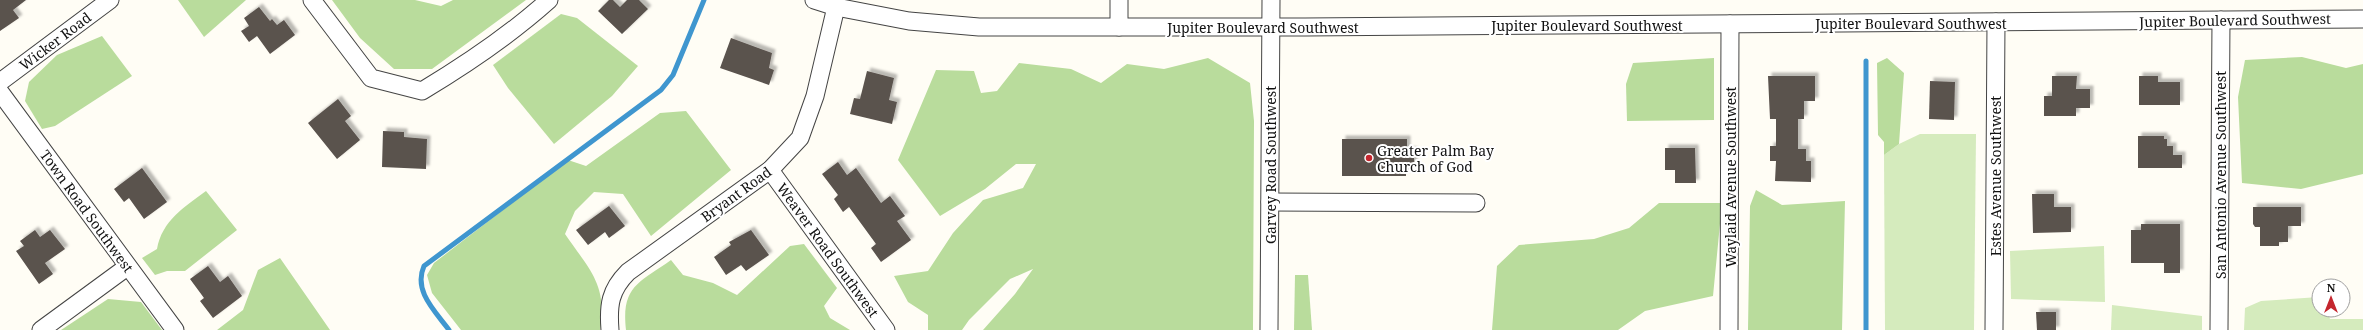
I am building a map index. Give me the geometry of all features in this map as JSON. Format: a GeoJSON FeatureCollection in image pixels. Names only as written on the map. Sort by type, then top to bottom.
{"type":"FeatureCollection","features":[{"type":"Feature","properties":{"kind":"street","name":"Wicker Road"},"geometry":{"type":"LineString","coordinates":[[0,82],[110,0]]}},
{"type":"Feature","properties":{"kind":"street"},"geometry":{"type":"LineString","coordinates":[[312,0],[371,78],[422,91],[468,64],[524,22],[549,0]]}},
{"type":"Feature","properties":{"kind":"street","name":"Jupiter Boulevard Southwest"},"geometry":{"type":"LineString","coordinates":[[814,0],[836,7],[909,21],[979,27],[1271,27],[2363,19]]}},
{"type":"Feature","properties":{"kind":"street"},"geometry":{"type":"LineString","coordinates":[[1119,0],[1119,27]]}},
{"type":"Feature","properties":{"kind":"street","name":"Garvey Road Southwest"},"geometry":{"type":"LineString","coordinates":[[1269,330],[1271,0]]}},
{"type":"Feature","properties":{"kind":"street","name":"Bryant Road"},"geometry":{"type":"LineString","coordinates":[[610,330],[608,312],[615,285],[628,272],[770,170],[800,138],[815,96],[836,7]]}},
{"type":"Feature","properties":{"kind":"street","name":"San Antonio Avenue Southwest"},"geometry":{"type":"LineString","coordinates":[[2219,330],[2221,20]]}},
{"type":"Feature","properties":{"kind":"street","name":"Estes Avenue Southwest"},"geometry":{"type":"LineString","coordinates":[[1994,330],[1996,22]]}},
{"type":"Feature","properties":{"kind":"street","name":"Waylaid Avenue Southwest"},"geometry":{"type":"LineString","coordinates":[[1730,24],[1730,330]]}},
{"type":"Feature","properties":{"kind":"street","name":"Town Road Southwest"},"geometry":{"type":"LineString","coordinates":[[0,92],[175,330]]}},
{"type":"Feature","properties":{"kind":"street","name":"Weaver Road Southwest"},"geometry":{"type":"LineString","coordinates":[[770,170],[886,330]]}},
{"type":"Feature","properties":{"kind":"street"},"geometry":{"type":"LineString","coordinates":[[1270,202],[1476,202]]}},
{"type":"Feature","properties":{"kind":"street"},"geometry":{"type":"LineString","coordinates":[[41,330],[128,267]]}},
{"type":"Feature","properties":{"kind":"green space"},"geometry":{"type":"Polygon","coordinates":[[[178,0],[246,0],[204,37],[178,0]]]}},
{"type":"Feature","properties":{"kind":"green space"},"geometry":{"type":"Polygon","coordinates":[[[332,0],[415,0],[441,6],[453,0],[526,0],[432,69],[394,69],[360,38],[332,0]]]}},
{"type":"Feature","properties":{"kind":"green space"},"geometry":{"type":"Polygon","coordinates":[[[561,14],[577,18],[638,66],[612,96],[554,144],[508,88],[493,65],[561,14]]]}},
{"type":"Feature","properties":{"kind":"green space"},"geometry":{"type":"Polygon","coordinates":[[[102,36],[132,76],[55,126],[42,129],[25,101],[29,82],[57,55],[102,36]]]}},
{"type":"Feature","properties":{"kind":"green space"},"geometry":{"type":"Polygon","coordinates":[[[2302,57],[2346,68],[2363,64],[2363,174],[2301,189],[2242,183],[2238,97],[2245,60],[2302,57]]]}},
{"type":"Feature","properties":{"kind":"green space"},"geometry":{"type":"Polygon","coordinates":[[[1208,58],[1250,83],[1254,121],[1253,330],[983,330],[1015,294],[1033,269],[1010,279],[969,320],[962,330],[928,330],[928,315],[908,302],[894,276],[928,271],[953,233],[983,200],[1023,188],[1036,164],[1016,164],[985,189],[940,216],[898,160],[936,70],[974,71],[981,93],[997,91],[1019,63],[1071,69],[1101,83],[1127,64],[1164,69],[1208,58]]]}},
{"type":"Feature","properties":{"kind":"green space"},"geometry":{"type":"Polygon","coordinates":[[[1714,58],[1714,120],[1627,121],[1626,84],[1633,63],[1714,58]]]}},
{"type":"Feature","properties":{"kind":"green space"},"geometry":{"type":"Polygon","coordinates":[[[1887,58],[1904,73],[1899,144],[1884,155],[1884,142],[1878,135],[1877,63],[1887,58]]]}},
{"type":"Feature","properties":{"kind":"green space"},"geometry":{"type":"Polygon","coordinates":[[[686,111],[731,170],[651,236],[623,194],[594,192],[575,211],[565,234],[589,268],[599,289],[602,314],[600,330],[461,330],[432,293],[427,275],[434,263],[568,160],[586,166],[660,113],[686,111]]]}},
{"type":"Feature","properties":{"kind":"green space"},"geometry":{"type":"Polygon","coordinates":[[[1920,134],[1976,134],[1974,330],[1885,330],[1884,155],[1899,144],[1920,134]]]}},
{"type":"Feature","properties":{"kind":"green space"},"geometry":{"type":"Polygon","coordinates":[[[1756,190],[1782,205],[1845,201],[1842,330],[1748,330],[1750,206],[1756,190]]]}},
{"type":"Feature","properties":{"kind":"green space"},"geometry":{"type":"Polygon","coordinates":[[[206,191],[237,230],[185,271],[167,271],[155,275],[142,258],[157,249],[164,230],[175,216],[206,191]]]}},
{"type":"Feature","properties":{"kind":"green space"},"geometry":{"type":"Polygon","coordinates":[[[1659,203],[1722,203],[1713,296],[1645,311],[1618,330],[1492,330],[1497,266],[1519,245],[1594,239],[1629,228],[1659,203]]]}},
{"type":"Feature","properties":{"kind":"green space"},"geometry":{"type":"Polygon","coordinates":[[[804,244],[837,288],[824,306],[830,318],[850,330],[626,330],[626,304],[635,287],[641,281],[671,260],[683,275],[713,283],[737,295],[790,246],[804,244]]]}},
{"type":"Feature","properties":{"kind":"green space"},"geometry":{"type":"Polygon","coordinates":[[[2104,246],[2105,302],[2011,299],[2010,251],[2104,246]]]}},
{"type":"Feature","properties":{"kind":"green space"},"geometry":{"type":"Polygon","coordinates":[[[280,258],[330,330],[217,330],[243,310],[258,270],[280,258]]]}},
{"type":"Feature","properties":{"kind":"green space"},"geometry":{"type":"Polygon","coordinates":[[[1295,275],[1308,275],[1312,330],[1294,330],[1295,275]]]}},
{"type":"Feature","properties":{"kind":"green space"},"geometry":{"type":"Polygon","coordinates":[[[2311,298],[2311,318],[2363,319],[2363,330],[2244,330],[2245,308],[2261,301],[2311,298]]]}},
{"type":"Feature","properties":{"kind":"green space"},"geometry":{"type":"Polygon","coordinates":[[[108,299],[141,302],[162,330],[61,330],[108,299]]]}},
{"type":"Feature","properties":{"kind":"green space"},"geometry":{"type":"Polygon","coordinates":[[[2112,305],[2202,316],[2202,330],[2111,330],[2112,305]]]}},
{"type":"Feature","properties":{"kind":"building"},"geometry":{"type":"Polygon","coordinates":[[[0,0],[26,0],[13,10],[19,18],[0,31],[0,0]]]}},
{"type":"Feature","properties":{"kind":"building"},"geometry":{"type":"Polygon","coordinates":[[[609,0],[613,0],[620,7],[627,0],[639,0],[648,9],[622,34],[598,11],[609,0]]]}},
{"type":"Feature","properties":{"kind":"building"},"geometry":{"type":"Polygon","coordinates":[[[259,7],[270,21],[272,19],[277,25],[284,20],[295,35],[270,54],[257,36],[249,42],[241,31],[249,26],[244,18],[259,7]]]}},
{"type":"Feature","properties":{"kind":"building"},"geometry":{"type":"Polygon","coordinates":[[[731,38],[772,53],[769,68],[774,70],[769,85],[720,68],[731,38]]]}},
{"type":"Feature","properties":{"kind":"building"},"geometry":{"type":"Polygon","coordinates":[[[867,71],[894,78],[889,100],[897,102],[892,124],[850,114],[854,98],[860,99],[867,71]]]}},
{"type":"Feature","properties":{"kind":"building"},"geometry":{"type":"Polygon","coordinates":[[[1768,76],[1815,76],[1815,101],[1804,101],[1804,119],[1798,119],[1798,149],[1806,149],[1806,161],[1811,161],[1811,182],[1775,181],[1776,161],[1770,161],[1770,146],[1776,146],[1776,119],[1770,119],[1768,76]]]}},
{"type":"Feature","properties":{"kind":"building"},"geometry":{"type":"Polygon","coordinates":[[[2052,76],[2077,76],[2076,89],[2090,89],[2090,108],[2076,108],[2076,116],[2044,116],[2044,96],[2052,96],[2052,76]]]}},
{"type":"Feature","properties":{"kind":"building"},"geometry":{"type":"Polygon","coordinates":[[[2139,76],[2158,76],[2158,82],[2180,82],[2180,105],[2139,105],[2139,76]]]}},
{"type":"Feature","properties":{"kind":"building"},"geometry":{"type":"Polygon","coordinates":[[[1930,81],[1955,82],[1954,120],[1929,119],[1930,81]]]}},
{"type":"Feature","properties":{"kind":"building"},"geometry":{"type":"Polygon","coordinates":[[[338,99],[351,116],[345,121],[360,140],[337,159],[308,123],[338,99]]]}},
{"type":"Feature","properties":{"kind":"building"},"geometry":{"type":"Polygon","coordinates":[[[383,131],[404,132],[404,137],[427,139],[426,169],[382,167],[383,131]]]}},
{"type":"Feature","properties":{"kind":"building"},"geometry":{"type":"Polygon","coordinates":[[[2138,136],[2164,136],[2164,139],[2167,139],[2167,146],[2173,146],[2173,155],[2182,155],[2182,168],[2138,168],[2138,136]]]}},
{"type":"Feature","properties":{"kind":"building"},"geometry":{"type":"Polygon","coordinates":[[[1342,139],[1407,139],[1407,150],[1414,150],[1414,167],[1406,167],[1406,176],[1342,176],[1342,139]]]}},
{"type":"Feature","properties":{"kind":"building"},"geometry":{"type":"Polygon","coordinates":[[[1665,148],[1695,148],[1696,183],[1675,183],[1675,170],[1665,170],[1665,148]]]}},
{"type":"Feature","properties":{"kind":"building"},"geometry":{"type":"Polygon","coordinates":[[[838,162],[847,175],[856,168],[881,203],[890,196],[905,216],[897,221],[911,240],[881,262],[871,248],[876,244],[849,207],[843,212],[834,199],[838,195],[822,174],[838,162]]]}},
{"type":"Feature","properties":{"kind":"building"},"geometry":{"type":"Polygon","coordinates":[[[142,168],[167,202],[144,219],[129,198],[124,202],[114,189],[142,168]]]}},
{"type":"Feature","properties":{"kind":"building"},"geometry":{"type":"Polygon","coordinates":[[[2032,194],[2054,194],[2054,207],[2071,207],[2071,232],[2033,233],[2032,194]]]}},
{"type":"Feature","properties":{"kind":"building"},"geometry":{"type":"Polygon","coordinates":[[[609,206],[625,226],[609,238],[605,232],[588,245],[576,230],[609,206]]]}},
{"type":"Feature","properties":{"kind":"building"},"geometry":{"type":"Polygon","coordinates":[[[2253,207],[2301,207],[2301,226],[2288,226],[2288,242],[2279,242],[2279,246],[2260,246],[2260,227],[2255,227],[2253,224],[2253,207]]]}},
{"type":"Feature","properties":{"kind":"building"},"geometry":{"type":"Polygon","coordinates":[[[2141,224],[2180,224],[2180,273],[2164,273],[2164,263],[2131,263],[2131,230],[2141,230],[2141,224]]]}},
{"type":"Feature","properties":{"kind":"building"},"geometry":{"type":"Polygon","coordinates":[[[35,230],[40,237],[50,230],[65,249],[45,263],[53,274],[39,284],[16,251],[24,246],[20,241],[35,230]]]}},
{"type":"Feature","properties":{"kind":"building"},"geometry":{"type":"Polygon","coordinates":[[[751,230],[769,255],[746,271],[741,265],[726,275],[714,257],[731,245],[729,242],[751,230]]]}},
{"type":"Feature","properties":{"kind":"building"},"geometry":{"type":"Polygon","coordinates":[[[208,266],[220,282],[228,276],[242,296],[213,318],[200,301],[204,298],[190,279],[208,266]]]}},
{"type":"Feature","properties":{"kind":"building"},"geometry":{"type":"Polygon","coordinates":[[[2036,312],[2056,312],[2056,330],[2037,330],[2036,312]]]}},
{"type":"Feature","properties":{"kind":"waterway"},"geometry":{"type":"LineString","coordinates":[[449,330],[432,308],[423,292],[421,275],[424,266],[661,90],[673,75],[704,0]]}},
{"type":"Feature","properties":{"kind":"waterway"},"geometry":{"type":"LineString","coordinates":[[1866,61],[1866,330]]}},
{"type":"Feature","properties":{"kind":"place","name":"Greater Palm Bay Church of God"},"geometry":{"type":"Point","coordinates":[1369,158]}}]}
